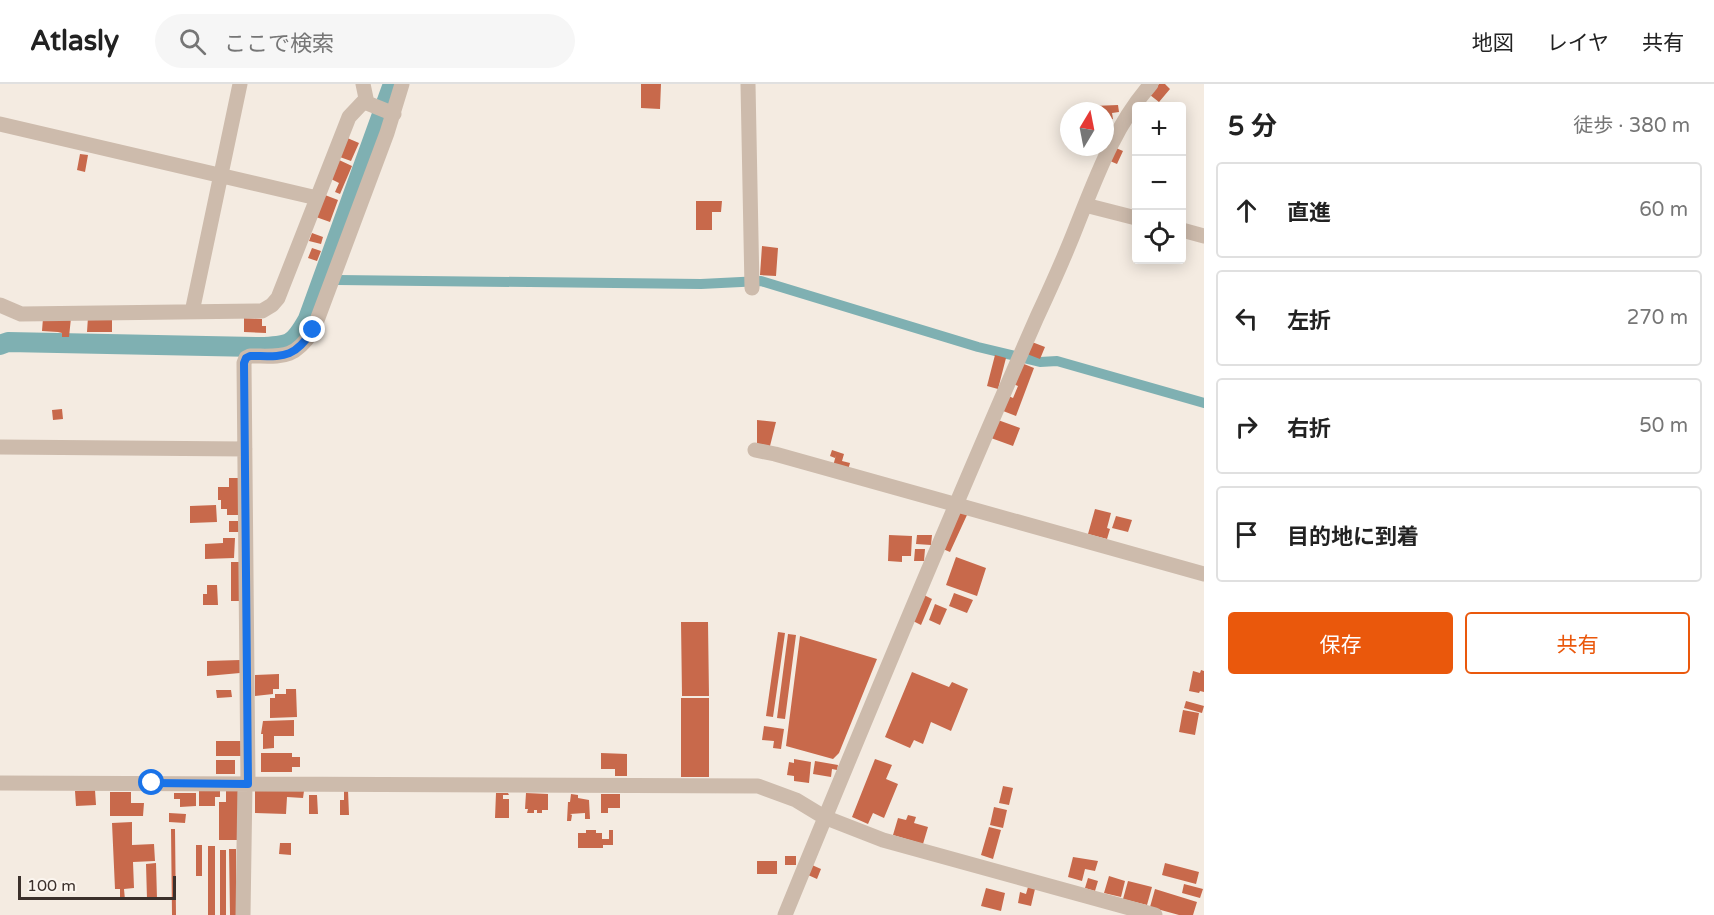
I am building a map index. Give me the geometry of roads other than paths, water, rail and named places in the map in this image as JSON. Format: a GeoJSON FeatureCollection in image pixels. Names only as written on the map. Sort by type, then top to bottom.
{"type":"FeatureCollection","features":[{"type":"Feature","properties":{"kind":"street"},"geometry":{"type":"LineString","coordinates":[[192,312],[240,84]]}},
{"type":"Feature","properties":{"kind":"street"},"geometry":{"type":"LineString","coordinates":[[0,305],[21,314],[262,311],[278,298],[349,117],[378,104],[402,84]]}},
{"type":"Feature","properties":{"kind":"street"},"geometry":{"type":"LineString","coordinates":[[748,84],[752,282]]}},
{"type":"Feature","properties":{"kind":"street"},"geometry":{"type":"LineString","coordinates":[[785,915],[955,505],[1113,138],[1150,84]]}},
{"type":"Feature","properties":{"kind":"street"},"geometry":{"type":"LineString","coordinates":[[243,915],[247,784],[244,363],[250,356],[289,355],[306,342],[313,330],[378,104]]}},
{"type":"Feature","properties":{"kind":"street"},"geometry":{"type":"LineString","coordinates":[[0,124],[316,198]]}},
{"type":"Feature","properties":{"kind":"street"},"geometry":{"type":"LineString","coordinates":[[1085,205],[1132,217]]}},
{"type":"Feature","properties":{"kind":"street"},"geometry":{"type":"LineString","coordinates":[[1186,231],[1204,236]]}},
{"type":"Feature","properties":{"kind":"street"},"geometry":{"type":"LineString","coordinates":[[0,447],[245,449]]}},
{"type":"Feature","properties":{"kind":"street"},"geometry":{"type":"LineString","coordinates":[[755,450],[1204,574]]}},
{"type":"Feature","properties":{"kind":"street"},"geometry":{"type":"LineString","coordinates":[[0,783],[758,786],[796,800],[824,817],[883,840],[1155,915]]}},
{"type":"Feature","properties":{"kind":"waterway"},"geometry":{"type":"LineString","coordinates":[[0,345],[8,342],[259,347],[289,343],[298,335],[308,319],[393,84]]}},
{"type":"Feature","properties":{"kind":"waterway"},"geometry":{"type":"LineString","coordinates":[[338,280],[701,284],[761,281],[978,347],[1040,362],[1057,361],[1204,403]]}}]}
